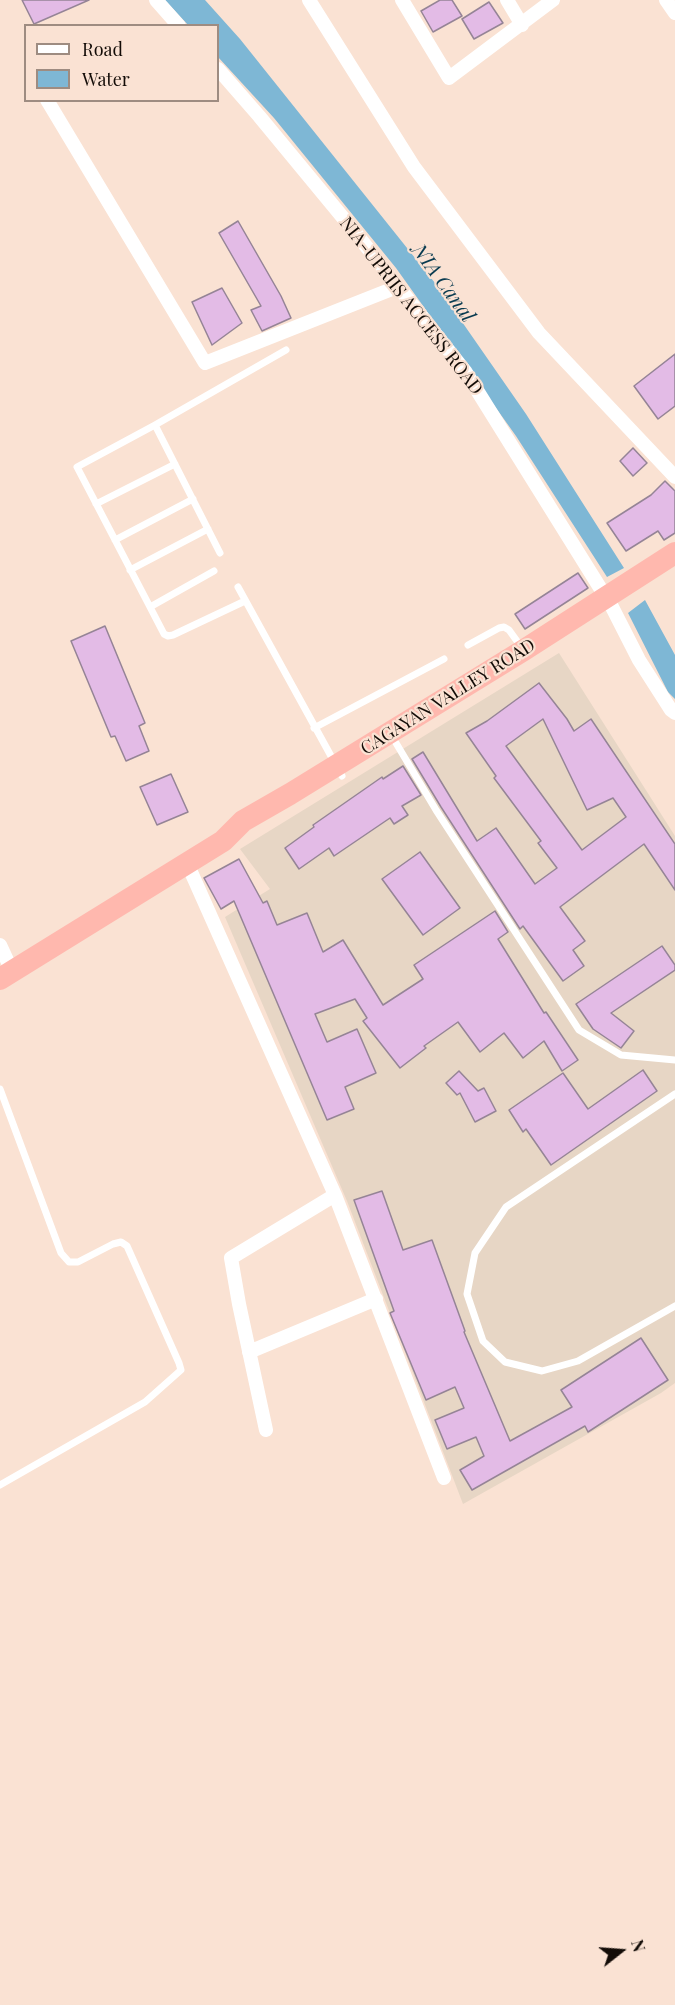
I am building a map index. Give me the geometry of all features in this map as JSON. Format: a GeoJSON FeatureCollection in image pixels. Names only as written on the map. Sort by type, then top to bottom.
{"type":"FeatureCollection","features":[{"type":"Feature","properties":{"kind":"highway","name":"CAGAYAN VALLEY ROAD"},"geometry":{"type":"LineString","coordinates":[[339,771],[396,743],[610,602],[675,553]]}},
{"type":"Feature","properties":{"kind":"highway","name":"CAGAYAN VALLEY ROAD"},"geometry":{"type":"LineString","coordinates":[[6,975],[223,841],[250,834],[339,771],[524,650],[675,566]]}},
{"type":"Feature","properties":{"kind":"street"},"geometry":{"type":"LineString","coordinates":[[156,0],[177,24]]}},
{"type":"Feature","properties":{"kind":"street"},"geometry":{"type":"LineString","coordinates":[[309,0],[414,167],[539,333],[675,477]]}},
{"type":"Feature","properties":{"kind":"street"},"geometry":{"type":"LineString","coordinates":[[402,0],[449,78],[553,0]]}},
{"type":"Feature","properties":{"kind":"street"},"geometry":{"type":"LineString","coordinates":[[507,0],[522,25]]}},
{"type":"Feature","properties":{"kind":"street"},"geometry":{"type":"LineString","coordinates":[[666,0],[675,12]]}},
{"type":"Feature","properties":{"kind":"street","name":"NIA-UPRIIS ACCESS ROAD"},"geometry":{"type":"LineString","coordinates":[[219,70],[260,116],[465,371],[610,602],[639,660],[675,713]]}},
{"type":"Feature","properties":{"kind":"street"},"geometry":{"type":"LineString","coordinates":[[48,102],[205,363],[397,287]]}},
{"type":"Feature","properties":{"kind":"street"},"geometry":{"type":"LineString","coordinates":[[188,863],[335,1195],[444,1478]]}},
{"type":"Feature","properties":{"kind":"street"},"geometry":{"type":"LineString","coordinates":[[0,945],[6,975]]}},
{"type":"Feature","properties":{"kind":"street"},"geometry":{"type":"LineString","coordinates":[[266,1430],[231,1258],[335,1195]]}},
{"type":"Feature","properties":{"kind":"street"},"geometry":{"type":"LineString","coordinates":[[249,1352],[376,1299]]}},
{"type":"Feature","properties":{"kind":"lane"},"geometry":{"type":"LineString","coordinates":[[245,601],[168,636],[164,634],[77,467],[286,350]]}},
{"type":"Feature","properties":{"kind":"lane"},"geometry":{"type":"LineString","coordinates":[[155,424],[220,553]]}},
{"type":"Feature","properties":{"kind":"lane"},"geometry":{"type":"LineString","coordinates":[[96,504],[175,464]]}},
{"type":"Feature","properties":{"kind":"lane"},"geometry":{"type":"LineString","coordinates":[[115,540],[193,499]]}},
{"type":"Feature","properties":{"kind":"lane"},"geometry":{"type":"LineString","coordinates":[[130,570],[208,529]]}},
{"type":"Feature","properties":{"kind":"lane"},"geometry":{"type":"LineString","coordinates":[[150,608],[214,571]]}},
{"type":"Feature","properties":{"kind":"lane"},"geometry":{"type":"LineString","coordinates":[[238,587],[339,771]]}},
{"type":"Feature","properties":{"kind":"lane"},"geometry":{"type":"LineString","coordinates":[[468,645],[504,627],[509,630],[524,650]]}},
{"type":"Feature","properties":{"kind":"lane"},"geometry":{"type":"LineString","coordinates":[[314,728],[444,659]]}},
{"type":"Feature","properties":{"kind":"lane"},"geometry":{"type":"LineString","coordinates":[[396,743],[436,810],[579,1030],[621,1055],[675,1060]]}},
{"type":"Feature","properties":{"kind":"lane"},"geometry":{"type":"LineString","coordinates":[[0,1089],[61,1253],[69,1262],[78,1262],[113,1244],[121,1242],[127,1246],[181,1370],[145,1402],[0,1485]]}},
{"type":"Feature","properties":{"kind":"lane"},"geometry":{"type":"LineString","coordinates":[[675,1094],[506,1207],[475,1253],[467,1294],[483,1341],[505,1362],[542,1371],[578,1361],[675,1306]]}},
{"type":"Feature","properties":{"kind":"shaded area"},"geometry":{"type":"Polygon","coordinates":[[[559,653],[675,836],[675,1383],[463,1504],[347,1201],[225,917],[270,889],[240,849],[559,653]]]}},
{"type":"Feature","properties":{"kind":"water"},"geometry":{"type":"Polygon","coordinates":[[[165,0],[205,0],[240,39],[435,283],[526,414],[624,568],[607,577],[516,436],[396,268],[274,118],[219,58],[219,24],[187,24],[165,0]]]}},
{"type":"Feature","properties":{"kind":"water"},"geometry":{"type":"Polygon","coordinates":[[[645,600],[675,655],[675,699],[668,692],[628,613],[645,600]]]}},
{"type":"Feature","properties":{"kind":"building"},"geometry":{"type":"Polygon","coordinates":[[[22,0],[89,0],[34,24],[22,0]]]}},
{"type":"Feature","properties":{"kind":"building"},"geometry":{"type":"Polygon","coordinates":[[[440,0],[452,0],[462,16],[433,32],[421,11],[440,0]]]}},
{"type":"Feature","properties":{"kind":"building"},"geometry":{"type":"Polygon","coordinates":[[[489,2],[503,23],[474,39],[462,19],[489,2]]]}},
{"type":"Feature","properties":{"kind":"building"},"geometry":{"type":"Polygon","coordinates":[[[238,221],[291,318],[262,331],[251,310],[261,306],[219,233],[238,221]]]}},
{"type":"Feature","properties":{"kind":"building"},"geometry":{"type":"Polygon","coordinates":[[[222,288],[242,323],[212,345],[192,302],[222,288]]]}},
{"type":"Feature","properties":{"kind":"building"},"geometry":{"type":"Polygon","coordinates":[[[675,354],[675,406],[658,419],[634,386],[675,354]]]}},
{"type":"Feature","properties":{"kind":"building"},"geometry":{"type":"Polygon","coordinates":[[[633,448],[647,463],[633,476],[620,461],[633,448]]]}},
{"type":"Feature","properties":{"kind":"building"},"geometry":{"type":"Polygon","coordinates":[[[665,481],[675,491],[675,533],[664,540],[658,531],[626,551],[607,523],[651,495],[665,481]]]}},
{"type":"Feature","properties":{"kind":"building"},"geometry":{"type":"Polygon","coordinates":[[[578,573],[588,588],[525,629],[515,614],[578,573]]]}},
{"type":"Feature","properties":{"kind":"building"},"geometry":{"type":"Polygon","coordinates":[[[105,626],[145,723],[139,726],[149,751],[126,761],[115,736],[111,737],[71,641],[105,626]]]}},
{"type":"Feature","properties":{"kind":"building"},"geometry":{"type":"Polygon","coordinates":[[[539,683],[574,731],[591,719],[675,844],[675,890],[644,844],[560,907],[585,941],[573,950],[584,966],[563,981],[523,926],[520,929],[412,759],[423,752],[477,841],[496,828],[535,884],[557,868],[538,843],[541,841],[494,778],[496,776],[466,733],[487,721],[539,683]],[[543,719],[506,746],[582,850],[626,817],[613,798],[587,810],[543,719]]]}},
{"type":"Feature","properties":{"kind":"building"},"geometry":{"type":"Polygon","coordinates":[[[403,766],[421,795],[402,806],[408,815],[394,824],[390,818],[334,856],[329,848],[299,869],[285,848],[314,827],[313,825],[382,777],[383,779],[403,766]]]}},
{"type":"Feature","properties":{"kind":"building"},"geometry":{"type":"Polygon","coordinates":[[[171,774],[188,812],[157,825],[140,787],[171,774]]]}},
{"type":"Feature","properties":{"kind":"building"},"geometry":{"type":"Polygon","coordinates":[[[420,852],[460,908],[423,935],[382,879],[420,852]]]}},
{"type":"Feature","properties":{"kind":"building"},"geometry":{"type":"Polygon","coordinates":[[[239,859],[263,903],[267,901],[277,925],[307,913],[323,952],[343,940],[383,1005],[423,979],[414,965],[495,911],[508,932],[498,939],[544,1013],[546,1012],[578,1060],[562,1071],[544,1041],[523,1058],[504,1033],[480,1052],[458,1022],[424,1046],[426,1048],[400,1068],[363,1021],[367,1018],[355,999],[315,1014],[327,1042],[357,1029],[376,1073],[345,1087],[354,1109],[327,1120],[234,901],[221,909],[204,878],[239,859]]]}},
{"type":"Feature","properties":{"kind":"building"},"geometry":{"type":"Polygon","coordinates":[[[662,946],[675,965],[675,970],[611,1013],[634,1031],[621,1048],[593,1029],[576,1004],[662,946]]]}},
{"type":"Feature","properties":{"kind":"building"},"geometry":{"type":"Polygon","coordinates":[[[643,1070],[657,1091],[551,1165],[526,1129],[523,1132],[509,1110],[563,1073],[588,1109],[643,1070]]]}},
{"type":"Feature","properties":{"kind":"building"},"geometry":{"type":"Polygon","coordinates":[[[459,1071],[478,1091],[484,1088],[496,1111],[475,1122],[460,1093],[457,1095],[446,1083],[459,1071]]]}},
{"type":"Feature","properties":{"kind":"building"},"geometry":{"type":"Polygon","coordinates":[[[382,1191],[403,1250],[432,1240],[464,1332],[510,1441],[572,1407],[561,1390],[641,1338],[668,1380],[588,1432],[585,1426],[472,1490],[460,1470],[484,1456],[476,1437],[447,1449],[435,1420],[464,1408],[455,1387],[426,1400],[390,1313],[394,1311],[354,1200],[382,1191]]]}},
{"type":"Feature","properties":{"kind":"water label","name":"NIA Canal"},"geometry":{"type":"Point","coordinates":[443,283]}}]}
